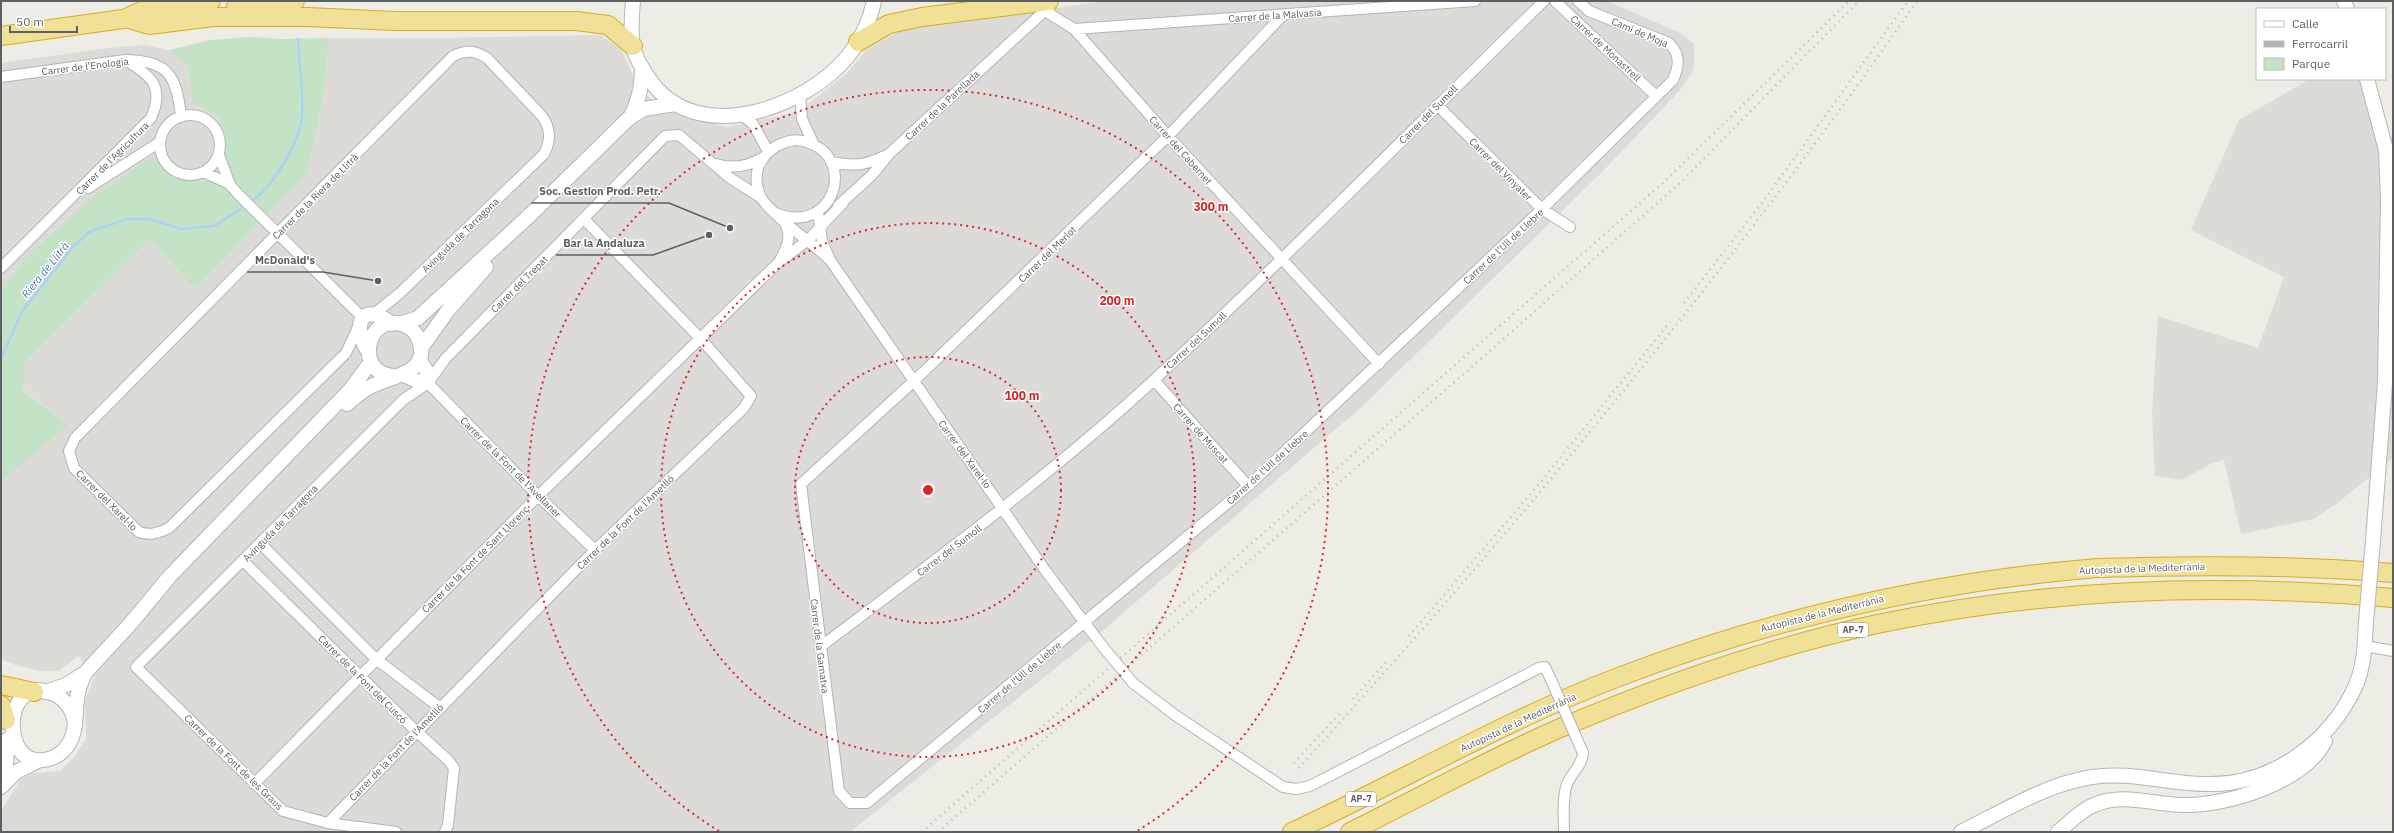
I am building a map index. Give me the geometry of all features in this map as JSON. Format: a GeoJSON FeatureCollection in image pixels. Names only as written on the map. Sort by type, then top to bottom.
{"type":"FeatureCollection","features":[{"type":"Feature","properties":{"kind":"highway"},"geometry":{"type":"LineString","coordinates":[[126,18],[146,9],[211,1]]}},
{"type":"Feature","properties":{"kind":"highway"},"geometry":{"type":"LineString","coordinates":[[1,36],[126,18],[295,1]]}},
{"type":"Feature","properties":{"kind":"highway"},"geometry":{"type":"LineString","coordinates":[[858,42],[889,24],[1042,5]]}},
{"type":"Feature","properties":{"kind":"highway"},"geometry":{"type":"LineString","coordinates":[[126,18],[149,24],[213,17],[307,17],[395,21],[576,21],[608,25],[633,46]]}},
{"type":"Feature","properties":{"kind":"highway","name":"Autopista de la Mediterrània"},"geometry":{"type":"LineString","coordinates":[[1292,832],[1524,718],[1616,678],[1749,632],[1821,612],[1935,588],[2091,569],[2264,566],[2393,573]]}},
{"type":"Feature","properties":{"kind":"highway","name":"AP-7"},"geometry":{"type":"LineString","coordinates":[[1350,832],[1563,727],[1633,699],[1782,648],[1879,624],[1932,613],[2068,595],[2142,590],[2207,588],[2393,598]]}},
{"type":"Feature","properties":{"kind":"highway"},"geometry":{"type":"LineString","coordinates":[[1,685],[40,692]]}},
{"type":"Feature","properties":{"kind":"street"},"geometry":{"type":"LineString","coordinates":[[633,1],[633,46],[642,66],[657,88],[675,104],[707,115],[742,115],[780,104],[800,95],[820,82],[838,67],[858,42],[866,25],[874,1]]}},
{"type":"Feature","properties":{"kind":"street","name":"Carrer de la Parellada"},"geometry":{"type":"LineString","coordinates":[[700,338],[779,262],[808,240],[881,166],[889,154],[1042,5],[1053,1]]}},
{"type":"Feature","properties":{"kind":"street","name":"Carrer de la Malvasia"},"geometry":{"type":"LineString","coordinates":[[1074,29],[1475,1]]}},
{"type":"Feature","properties":{"kind":"street","name":"Carrer del Sumoll"},"geometry":{"type":"LineString","coordinates":[[820,647],[1004,508],[1154,380],[1281,260],[1544,1]]}},
{"type":"Feature","properties":{"kind":"street","name":"Carrer de Monastrell"},"geometry":{"type":"LineString","coordinates":[[1555,1],[1656,96]]}},
{"type":"Feature","properties":{"kind":"street","name":"Camí de Moja"},"geometry":{"type":"LineString","coordinates":[[1578,1],[1589,11],[1669,43],[1676,49],[1678,69],[1673,80],[1656,96]]}},
{"type":"Feature","properties":{"kind":"street","name":"Carrer del Cabernet"},"geometry":{"type":"LineString","coordinates":[[1042,5],[1074,29],[1168,136],[1281,260],[1379,364]]}},
{"type":"Feature","properties":{"kind":"street","name":"Carrer del Merlot"},"geometry":{"type":"LineString","coordinates":[[801,484],[914,381],[1168,136],[1284,14]]}},
{"type":"Feature","properties":{"kind":"street","name":"Carrer de la Riera de Llitrà"},"geometry":{"type":"LineString","coordinates":[[75,438],[453,56],[466,51],[477,52],[487,58],[542,116],[548,125],[550,134],[544,154]]}},
{"type":"Feature","properties":{"kind":"street","name":"Carrer de l'Enologia"},"geometry":{"type":"LineString","coordinates":[[1,77],[125,60],[152,63],[168,73],[179,91],[181,117]]}},
{"type":"Feature","properties":{"kind":"street","name":"Carrer de l'Agricultura"},"geometry":{"type":"LineString","coordinates":[[1,268],[144,127],[157,105],[157,93],[153,82],[143,70],[125,60]]}},
{"type":"Feature","properties":{"kind":"street"},"geometry":{"type":"LineString","coordinates":[[630,118],[638,101],[642,85],[642,66]]}},
{"type":"Feature","properties":{"kind":"street"},"geometry":{"type":"LineString","coordinates":[[2058,832],[2084,811],[2105,802],[2136,799],[2168,804],[2198,805],[2263,789],[2282,780],[2308,763],[2324,744],[2356,685],[2365,646],[2385,383],[2388,199],[2386,150],[2366,80]]}},
{"type":"Feature","properties":{"kind":"street"},"geometry":{"type":"LineString","coordinates":[[800,95],[802,119],[814,145]]}},
{"type":"Feature","properties":{"kind":"street","name":"Carrer de l'Ull de Llebre"},"geometry":{"type":"LineString","coordinates":[[850,803],[867,803],[1248,486],[1542,209],[1656,96]]}},
{"type":"Feature","properties":{"kind":"street"},"geometry":{"type":"LineString","coordinates":[[1,779],[6,764],[8,739],[3,712],[8,712],[16,701],[40,692],[66,685],[85,673],[132,623],[170,576],[350,390],[370,357],[369,344],[375,333],[381,328],[418,318],[530,215],[630,118],[644,109],[675,104]]}},
{"type":"Feature","properties":{"kind":"street","name":"Carrer del Vinyater"},"geometry":{"type":"LineString","coordinates":[[1437,105],[1542,209],[1570,227]]}},
{"type":"Feature","properties":{"kind":"street"},"geometry":{"type":"LineString","coordinates":[[742,115],[753,124],[765,155],[756,177],[760,197]]}},
{"type":"Feature","properties":{"kind":"street"},"geometry":{"type":"LineString","coordinates":[[219,155],[215,162],[203,172],[187,175],[173,170],[163,158],[160,142],[167,126],[181,117],[200,117],[212,124],[219,136],[219,155],[230,184],[239,195],[365,320],[396,324],[415,332],[420,354],[427,371],[428,383],[400,375],[382,373],[370,357],[361,341],[365,320]]}},
{"type":"Feature","properties":{"kind":"street","name":"Carrer del Trepat"},"geometry":{"type":"LineString","coordinates":[[428,383],[446,358],[665,136],[679,135],[712,163]]}},
{"type":"Feature","properties":{"kind":"street"},"geometry":{"type":"LineString","coordinates":[[712,163],[726,167],[741,167],[765,155],[778,144],[790,140],[803,141],[814,145],[824,152],[831,162],[835,174],[834,187],[830,200],[820,210],[798,219],[786,218],[775,213]]}},
{"type":"Feature","properties":{"kind":"street","name":"Carrer de l'Agricultura"},"geometry":{"type":"LineString","coordinates":[[71,199],[160,142]]}},
{"type":"Feature","properties":{"kind":"street","name":"Avinguda de Tarragona"},"geometry":{"type":"LineString","coordinates":[[169,528],[346,353],[365,320],[400,294],[544,154]]}},
{"type":"Feature","properties":{"kind":"street"},"geometry":{"type":"LineString","coordinates":[[831,162],[851,166],[867,165],[889,154]]}},
{"type":"Feature","properties":{"kind":"street"},"geometry":{"type":"LineString","coordinates":[[712,163],[730,178],[760,197],[775,213],[830,260]]}},
{"type":"Feature","properties":{"kind":"street"},"geometry":{"type":"LineString","coordinates":[[203,172],[230,184]]}},
{"type":"Feature","properties":{"kind":"street","name":"Carrer de la Parellada"},"geometry":{"type":"LineString","coordinates":[[820,210],[834,208],[843,203]]}},
{"type":"Feature","properties":{"kind":"street"},"geometry":{"type":"LineString","coordinates":[[820,210],[820,228],[830,260]]}},
{"type":"Feature","properties":{"kind":"street"},"geometry":{"type":"LineString","coordinates":[[292,451],[360,393],[371,386],[413,369],[420,354],[449,309],[530,215]]}},
{"type":"Feature","properties":{"kind":"street","name":"Carrer de la Font de l'Ametlló"},"geometry":{"type":"LineString","coordinates":[[328,823],[439,707],[595,550],[744,408],[751,396],[700,338],[584,219]]}},
{"type":"Feature","properties":{"kind":"street","name":"Carrer de la Parellada"},"geometry":{"type":"LineString","coordinates":[[779,262],[788,243],[789,235],[784,220]]}},
{"type":"Feature","properties":{"kind":"street","name":"Carrer del Xarel·lo"},"geometry":{"type":"LineString","coordinates":[[830,260],[1004,508],[1083,624],[1133,683],[1175,715],[1282,787],[1296,789],[1310,786],[1538,668],[1545,667],[1583,753],[1580,764],[1570,777],[1564,795],[1564,832]]}},
{"type":"Feature","properties":{"kind":"street","name":"Carrer de la Font de Sant Llorenç"},"geometry":{"type":"LineString","coordinates":[[254,784],[538,496],[700,338]]}},
{"type":"Feature","properties":{"kind":"street","name":"Carrer de Muscat"},"geometry":{"type":"LineString","coordinates":[[1154,380],[1248,486]]}},
{"type":"Feature","properties":{"kind":"street","name":"Avinguda de Tarragona"},"geometry":{"type":"LineString","coordinates":[[136,667],[403,400],[428,383]]}},
{"type":"Feature","properties":{"kind":"street","name":"Carrer de la Font de l'Avellaner"},"geometry":{"type":"LineString","coordinates":[[428,383],[538,496],[595,550]]}},
{"type":"Feature","properties":{"kind":"street","name":"Carrer del Xarel·lo"},"geometry":{"type":"LineString","coordinates":[[75,438],[69,455],[74,468],[129,523],[139,532],[149,535],[169,528]]}},
{"type":"Feature","properties":{"kind":"street","name":"Carrer de la Garnatxa"},"geometry":{"type":"LineString","coordinates":[[801,484],[839,791],[850,803]]}},
{"type":"Feature","properties":{"kind":"street"},"geometry":{"type":"LineString","coordinates":[[260,543],[376,659],[439,707]]}},
{"type":"Feature","properties":{"kind":"street","name":"Carrer de la Font del Cuscó"},"geometry":{"type":"LineString","coordinates":[[243,561],[416,731],[448,760],[454,768],[448,825],[444,832]]}},
{"type":"Feature","properties":{"kind":"street"},"geometry":{"type":"LineString","coordinates":[[2365,646],[2393,651]]}},
{"type":"Feature","properties":{"kind":"street","name":"Carrer de la Font de les Graus"},"geometry":{"type":"LineString","coordinates":[[136,667],[283,811],[328,823],[396,832]]}},
{"type":"Feature","properties":{"kind":"street"},"geometry":{"type":"LineString","coordinates":[[1,787],[16,772],[40,760],[53,758],[64,750],[72,739],[75,726],[78,693],[85,673]]}},
{"type":"Feature","properties":{"kind":"street"},"geometry":{"type":"LineString","coordinates":[[40,692],[56,695],[65,702],[73,715],[75,726]]}},
{"type":"Feature","properties":{"kind":"street"},"geometry":{"type":"LineString","coordinates":[[1962,832],[2045,791],[2076,780],[2115,774],[2205,784],[2246,780],[2280,767],[2311,746],[2333,725]]}},
{"type":"Feature","properties":{"kind":"street"},"geometry":{"type":"LineString","coordinates":[[8,739],[21,755],[40,760]]}},
{"type":"Feature","properties":{"kind":"shaded area"},"geometry":{"type":"Polygon","coordinates":[[[1106,1],[1607,1],[1678,32],[1694,44],[1694,69],[1680,90],[1603,171],[1367,402],[1106,628],[850,832],[1,832],[1,811],[21,779],[34,773],[60,771],[74,757],[86,739],[85,700],[95,675],[78,656],[59,671],[40,671],[15,665],[1,659],[1,481],[69,425],[23,390],[25,362],[150,239],[195,289],[307,173],[323,99],[329,38],[443,38],[600,35],[621,49],[637,84],[660,109],[726,127],[791,114],[812,101],[847,73],[866,50],[901,30],[1106,1]]]}},
{"type":"Feature","properties":{"kind":"shaded area"},"geometry":{"type":"Polygon","coordinates":[[[145,45],[169,50],[189,67],[192,102],[219,118],[226,143],[225,162],[205,182],[173,179],[153,156],[25,258],[1,292],[1,63],[109,48],[145,45]]]}},
{"type":"Feature","properties":{"kind":"shaded area"},"geometry":{"type":"Polygon","coordinates":[[[2308,80],[2361,80],[2378,134],[2393,136],[2393,458],[2339,502],[2314,519],[2241,534],[2224,460],[2212,463],[2182,480],[2155,476],[2152,414],[2158,316],[2258,348],[2284,277],[2191,230],[2239,120],[2308,80]]]}},
{"type":"Feature","properties":{"kind":"green space"},"geometry":{"type":"Polygon","coordinates":[[[251,37],[284,39],[329,38],[323,99],[307,173],[195,289],[150,239],[25,362],[23,391],[69,425],[1,481],[1,292],[25,258],[96,195],[153,156],[173,179],[205,182],[225,162],[226,143],[219,118],[192,102],[189,67],[169,50],[211,40],[251,37]]]}},
{"type":"Feature","properties":{"kind":"waterway","name":"Riera de Llitrà"},"geometry":{"type":"LineString","coordinates":[[251,202],[268,186],[284,164],[300,127],[302,116],[302,98],[298,39]]}},
{"type":"Feature","properties":{"kind":"waterway","name":"Riera de Llitrà"},"geometry":{"type":"LineString","coordinates":[[1,358],[23,310],[71,249],[89,232],[127,219],[150,219],[181,229],[214,226],[245,206]]}},
{"type":"Feature","properties":{"kind":"railway"},"geometry":{"type":"LineString","coordinates":[[922,832],[1664,182],[1849,1]]}},
{"type":"Feature","properties":{"kind":"railway"},"geometry":{"type":"LineString","coordinates":[[938,832],[1466,372],[1680,183],[1859,1]]}},
{"type":"Feature","properties":{"kind":"railway"},"geometry":{"type":"LineString","coordinates":[[1684,303],[1765,199],[1908,1]]}},
{"type":"Feature","properties":{"kind":"railway"},"geometry":{"type":"LineString","coordinates":[[1299,768],[1462,584],[1620,395],[1772,201],[1846,102],[1917,1]]}},
{"type":"Feature","properties":{"kind":"railway"},"geometry":{"type":"LineString","coordinates":[[1409,636],[1539,484],[1670,322]]}},
{"type":"Feature","properties":{"kind":"railway"},"geometry":{"type":"LineString","coordinates":[[1353,699],[1387,661]]}},
{"type":"Feature","properties":{"kind":"railway"},"geometry":{"type":"LineString","coordinates":[[1294,763],[1341,712]]}},
{"type":"Feature","properties":{"kind":"place","name":"Soc. Gestion Prod. Petr."},"geometry":{"type":"Point","coordinates":[730,228]}},
{"type":"Feature","properties":{"kind":"place","name":"Bar la Andaluza"},"geometry":{"type":"Point","coordinates":[709,235]}},
{"type":"Feature","properties":{"kind":"place","name":"McDonald's"},"geometry":{"type":"Point","coordinates":[378,281]}}]}
